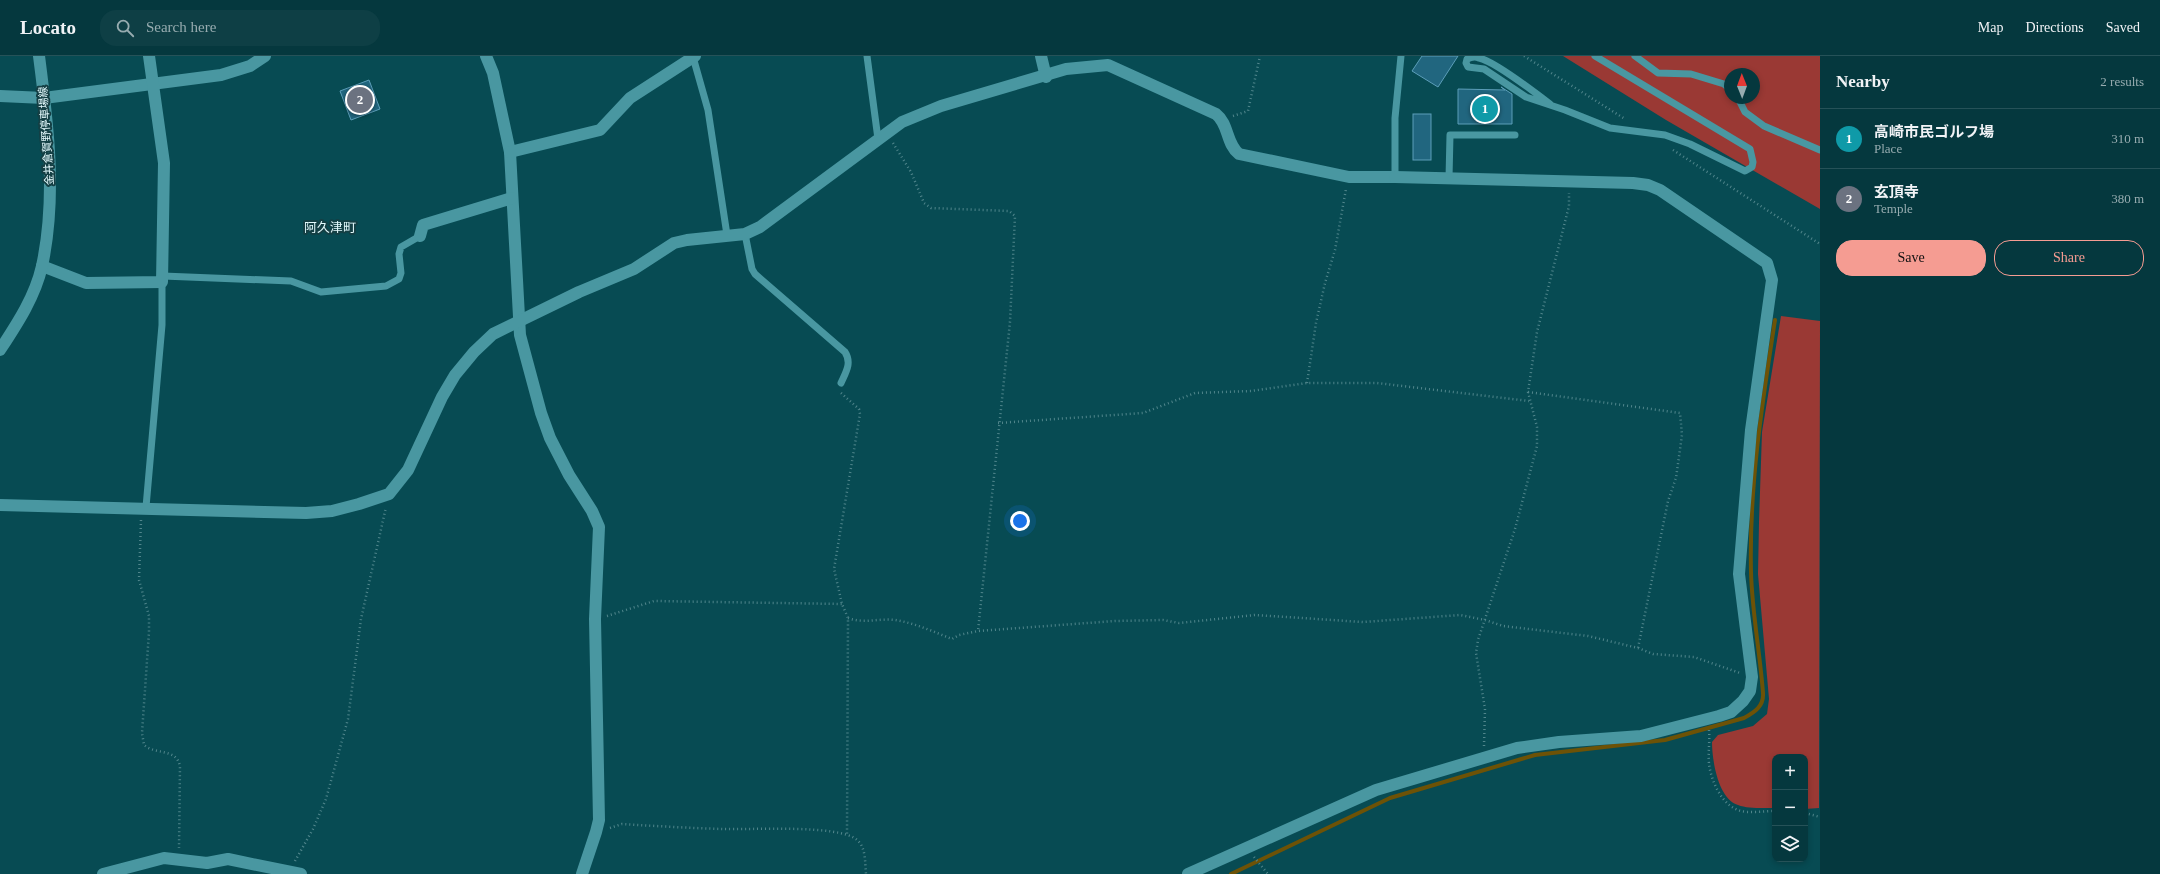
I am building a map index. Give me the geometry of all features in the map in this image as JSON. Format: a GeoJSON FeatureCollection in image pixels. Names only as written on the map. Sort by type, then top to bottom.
{"type":"FeatureCollection","features":[{"type":"Feature","properties":{"kind":"street","name":"金井倉賀野停車場線"},"geometry":{"type":"LineString","coordinates":[[0,350],[20,320],[42,266],[48,222],[50,170],[39,56]]}},
{"type":"Feature","properties":{"kind":"street"},"geometry":{"type":"LineString","coordinates":[[42,266],[86,282],[162,279],[164,163],[149,56]]}},
{"type":"Feature","properties":{"kind":"street"},"geometry":{"type":"LineString","coordinates":[[0,96],[44,98],[221,75],[250,66],[265,56]]}},
{"type":"Feature","properties":{"kind":"street"},"geometry":{"type":"LineString","coordinates":[[486,56],[493,73],[510,152],[519,320],[522,342],[541,413],[550,438],[592,510],[599,527],[595,619],[599,806],[596,832],[582,874]]}},
{"type":"Feature","properties":{"kind":"street"},"geometry":{"type":"LineString","coordinates":[[510,152],[600,130],[630,98],[694,56]]}},
{"type":"Feature","properties":{"kind":"street"},"geometry":{"type":"LineString","coordinates":[[1041,56],[1046,77]]}},
{"type":"Feature","properties":{"kind":"street"},"geometry":{"type":"LineString","coordinates":[[0,504],[144,507],[306,513],[332,511],[388,494],[408,470],[442,397],[455,375],[474,352],[493,334],[519,320],[634,269],[674,243],[727,235],[746,234],[760,227],[882,136],[918,114],[941,106],[1046,77],[1066,69],[1108,65],[1216,114],[1222,121],[1232,146],[1239,154],[1349,177],[1570,181],[1633,183],[1648,185],[1660,190],[1760,256],[1767,263],[1771,271],[1772,280],[1771,298],[1751,430],[1740,567],[1752,677],[1750,691],[1743,701],[1730,712],[1641,736],[1534,745],[1484,757],[1376,790],[1188,874]]}},
{"type":"Feature","properties":{"kind":"street"},"geometry":{"type":"LineString","coordinates":[[420,236],[423,225],[512,198]]}},
{"type":"Feature","properties":{"kind":"street"},"geometry":{"type":"LineString","coordinates":[[103,874],[164,858],[207,862],[228,859],[295,872]]}},
{"type":"Feature","properties":{"kind":"street"},"geometry":{"type":"LineString","coordinates":[[202,874],[207,862]]}},
{"type":"Feature","properties":{"kind":"lane"},"geometry":{"type":"LineString","coordinates":[[694,56],[708,110],[727,235]]}},
{"type":"Feature","properties":{"kind":"lane"},"geometry":{"type":"LineString","coordinates":[[867,56],[882,136]]}},
{"type":"Feature","properties":{"kind":"lane"},"geometry":{"type":"LineString","coordinates":[[1395,177],[1395,118],[1401,56]]}},
{"type":"Feature","properties":{"kind":"lane"},"geometry":{"type":"LineString","coordinates":[[1550,104],[1536,93],[1485,60],[1475,57],[1467,59],[1466,63],[1468,67],[1484,70],[1526,96],[1610,128],[1665,135],[1690,144],[1745,171],[1752,167],[1754,162],[1750,149],[1595,56]]}},
{"type":"Feature","properties":{"kind":"lane"},"geometry":{"type":"LineString","coordinates":[[1635,56],[1658,73],[1691,74],[1724,84]]}},
{"type":"Feature","properties":{"kind":"lane"},"geometry":{"type":"LineString","coordinates":[[1741,104],[1746,112],[1764,126],[1820,150]]}},
{"type":"Feature","properties":{"kind":"lane"},"geometry":{"type":"LineString","coordinates":[[1449,178],[1450,135],[1515,135]]}},
{"type":"Feature","properties":{"kind":"lane"},"geometry":{"type":"LineString","coordinates":[[746,234],[752,269],[755,274],[848,356],[848,367],[841,383]]}},
{"type":"Feature","properties":{"kind":"lane"},"geometry":{"type":"LineString","coordinates":[[144,507],[162,325],[162,279],[291,281],[321,292],[386,286],[399,279],[402,273],[399,254],[401,247],[420,236]]}},
{"type":"Feature","properties":{"kind":"path"},"geometry":{"type":"LineString","coordinates":[[1222,121],[1248,111],[1260,56]]}},
{"type":"Feature","properties":{"kind":"path"},"geometry":{"type":"LineString","coordinates":[[882,136],[911,172],[924,203],[931,208],[1009,211],[1015,216],[1010,322],[998,423],[978,632]]}},
{"type":"Feature","properties":{"kind":"path"},"geometry":{"type":"LineString","coordinates":[[1307,383],[1316,323],[1325,283],[1335,250],[1342,202],[1349,177]]}},
{"type":"Feature","properties":{"kind":"path"},"geometry":{"type":"LineString","coordinates":[[1484,757],[1485,709],[1476,654],[1485,620],[1515,528],[1537,446],[1538,427],[1529,401],[1528,392],[1538,332],[1569,206],[1570,181]]}},
{"type":"Feature","properties":{"kind":"path"},"geometry":{"type":"LineString","coordinates":[[841,383],[841,393],[859,409],[860,414],[834,569],[842,604],[848,618],[847,834]]}},
{"type":"Feature","properties":{"kind":"path"},"geometry":{"type":"LineString","coordinates":[[998,423],[1143,414],[1195,393],[1251,391],[1307,383],[1377,383],[1529,401]]}},
{"type":"Feature","properties":{"kind":"path"},"geometry":{"type":"LineString","coordinates":[[1528,392],[1680,413],[1682,435],[1676,478],[1668,502],[1638,648]]}},
{"type":"Feature","properties":{"kind":"path"},"geometry":{"type":"LineString","coordinates":[[295,872],[326,799],[338,760],[348,719],[366,594],[388,494]]}},
{"type":"Feature","properties":{"kind":"path"},"geometry":{"type":"LineString","coordinates":[[144,507],[139,580],[149,616],[149,632],[142,733],[144,745],[151,750],[174,755],[179,759],[179,859]]}},
{"type":"Feature","properties":{"kind":"path"},"geometry":{"type":"LineString","coordinates":[[595,619],[654,601],[842,604]]}},
{"type":"Feature","properties":{"kind":"path"},"geometry":{"type":"LineString","coordinates":[[848,618],[858,622],[894,620],[916,625],[952,639],[959,635],[978,632],[1115,621],[1163,620],[1179,622],[1255,615],[1363,622],[1460,615],[1485,620],[1502,626],[1588,636],[1638,648],[1653,654],[1694,657],[1752,677]]}},
{"type":"Feature","properties":{"kind":"path"},"geometry":{"type":"LineString","coordinates":[[1708,719],[1709,764],[1712,775],[1727,804],[1745,812],[1772,811]]}},
{"type":"Feature","properties":{"kind":"path"},"geometry":{"type":"LineString","coordinates":[[1808,814],[1820,817]]}},
{"type":"Feature","properties":{"kind":"path"},"geometry":{"type":"LineString","coordinates":[[596,832],[622,824],[724,829],[798,829],[847,834],[857,839],[863,847],[866,874]]}},
{"type":"Feature","properties":{"kind":"path"},"geometry":{"type":"LineString","coordinates":[[1248,848],[1268,874]]}},
{"type":"Feature","properties":{"kind":"shaded area"},"geometry":{"type":"Polygon","coordinates":[[[1563,56],[1820,56],[1820,209],[1666,120],[1563,56]]]}},
{"type":"Feature","properties":{"kind":"shaded area"},"geometry":{"type":"Polygon","coordinates":[[[1781,316],[1820,321],[1819,808],[1808,809],[1808,754],[1772,754],[1772,808],[1751,808],[1738,805],[1731,801],[1721,787],[1713,759],[1712,742],[1718,735],[1753,726],[1767,714],[1769,699],[1758,574],[1762,432],[1781,316]]]}},
{"type":"Feature","properties":{"kind":"building"},"geometry":{"type":"Polygon","coordinates":[[[1422,56],[1458,56],[1438,87],[1412,71],[1422,56]]]}},
{"type":"Feature","properties":{"kind":"building"},"geometry":{"type":"Polygon","coordinates":[[[369,80],[380,109],[351,120],[340,91],[369,80]]]}},
{"type":"Feature","properties":{"kind":"building"},"geometry":{"type":"Polygon","coordinates":[[[1501,87],[1512,94],[1512,124],[1458,124],[1458,89],[1505,90],[1501,87]]]}},
{"type":"Feature","properties":{"kind":"building"},"geometry":{"type":"Polygon","coordinates":[[[1413,114],[1431,114],[1431,160],[1413,160],[1413,114]]]}},
{"type":"Feature","properties":{"kind":"waterway"},"geometry":{"type":"LineString","coordinates":[[1231,874],[1390,798],[1535,755],[1665,740],[1744,718],[1758,708],[1762,702],[1763,693],[1754,617],[1751,572],[1752,509],[1757,446],[1775,320]]}},
{"type":"Feature","properties":{"kind":"place","name":"玄頂寺"},"geometry":{"type":"Point","coordinates":[360,100]}},
{"type":"Feature","properties":{"kind":"place","name":"高崎市民ゴルフ場"},"geometry":{"type":"Point","coordinates":[1485,109]}},
{"type":"Feature","properties":{"kind":"district","name":"阿久津町"},"geometry":{"type":"Point","coordinates":[330,227]}}]}
